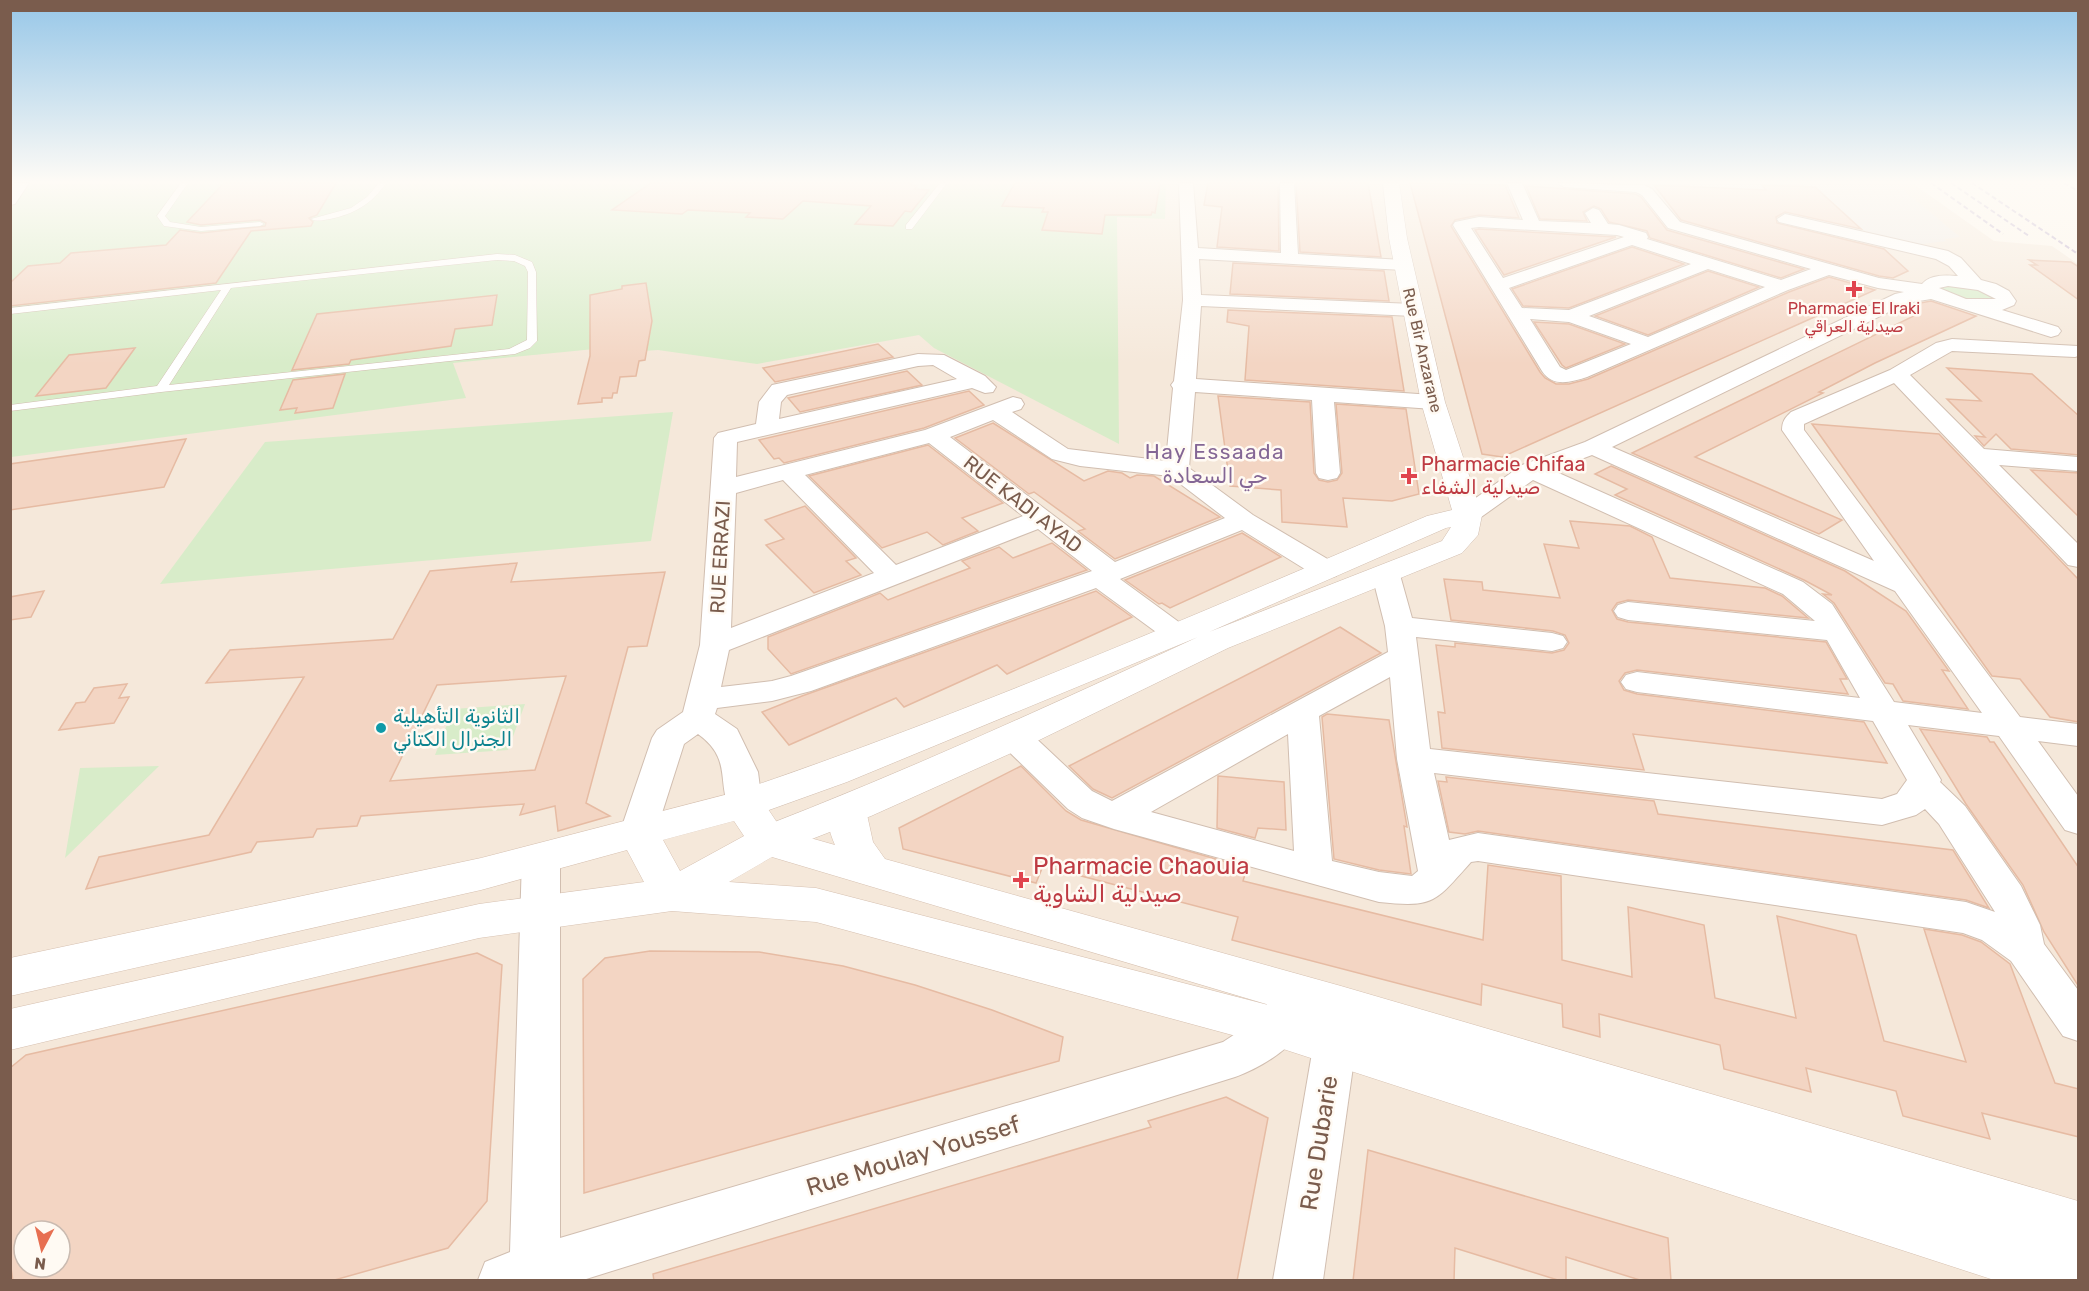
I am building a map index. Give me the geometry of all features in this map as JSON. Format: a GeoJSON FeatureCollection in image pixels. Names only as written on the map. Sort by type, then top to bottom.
{"type":"FeatureCollection","features":[{"type":"Feature","properties":{"kind":"main road","name":"Rue Bir Anzarane"},"geometry":{"type":"LineString","coordinates":[[1400,243],[1433,402],[1468,515]]}},
{"type":"Feature","properties":{"kind":"main road"},"geometry":{"type":"LineString","coordinates":[[10,977],[541,859],[744,804],[834,773],[1177,634],[1437,522],[1468,515],[1463,535],[1452,547],[1216,641],[1014,736],[847,810],[768,841],[672,895]]}},
{"type":"Feature","properties":{"kind":"main road"},"geometry":{"type":"LineString","coordinates":[[744,804],[768,841],[870,869],[1285,1010],[2079,1228]]}},
{"type":"Feature","properties":{"kind":"main road"},"geometry":{"type":"LineString","coordinates":[[847,810],[849,836],[855,849],[870,869]]}},
{"type":"Feature","properties":{"kind":"main road"},"geometry":{"type":"LineString","coordinates":[[638,832],[672,895]]}},
{"type":"Feature","properties":{"kind":"main road"},"geometry":{"type":"LineString","coordinates":[[10,1030],[468,924],[541,911],[672,895],[816,905],[1285,1010]]}},
{"type":"Feature","properties":{"kind":"main road"},"geometry":{"type":"LineString","coordinates":[[1338,1025],[2079,1280]]}},
{"type":"Feature","properties":{"kind":"street"},"geometry":{"type":"LineString","coordinates":[[1177,470],[1182,385],[1192,300],[1189,243]]}},
{"type":"Feature","properties":{"kind":"street"},"geometry":{"type":"LineString","coordinates":[[1289,243],[1289,258]]}},
{"type":"Feature","properties":{"kind":"street"},"geometry":{"type":"LineString","coordinates":[[1472,243],[1552,371],[1563,377],[1580,373],[1782,286],[1828,269]]}},
{"type":"Feature","properties":{"kind":"street"},"geometry":{"type":"LineString","coordinates":[[1498,286],[1623,243]]}},
{"type":"Feature","properties":{"kind":"street"},"geometry":{"type":"LineString","coordinates":[[1643,243],[1782,286]]}},
{"type":"Feature","properties":{"kind":"street"},"geometry":{"type":"LineString","coordinates":[[1738,243],[1899,287],[1931,291],[1953,301],[2051,331]]}},
{"type":"Feature","properties":{"kind":"street"},"geometry":{"type":"LineString","coordinates":[[1891,243],[1942,255],[1956,262],[1976,285]]}},
{"type":"Feature","properties":{"kind":"street"},"geometry":{"type":"LineString","coordinates":[[1190,253],[1403,265]]}},
{"type":"Feature","properties":{"kind":"street"},"geometry":{"type":"LineString","coordinates":[[1571,316],[1708,263]]}},
{"type":"Feature","properties":{"kind":"street"},"geometry":{"type":"LineString","coordinates":[[1931,291],[1930,284],[1941,281],[1976,285],[2004,296],[2077,352]]}},
{"type":"Feature","properties":{"kind":"street"},"geometry":{"type":"LineString","coordinates":[[1468,515],[1531,470],[1593,447],[1902,298],[1931,291]]}},
{"type":"Feature","properties":{"kind":"street"},"geometry":{"type":"LineString","coordinates":[[1953,301],[1972,305],[1997,306],[2007,301],[2004,296]]}},
{"type":"Feature","properties":{"kind":"street"},"geometry":{"type":"LineString","coordinates":[[1192,300],[1413,310]]}},
{"type":"Feature","properties":{"kind":"street"},"geometry":{"type":"LineString","coordinates":[[1516,313],[1571,316],[1647,343]]}},
{"type":"Feature","properties":{"kind":"street"},"geometry":{"type":"LineString","coordinates":[[2077,352],[1952,345],[1943,347],[1898,374],[1799,417],[1793,423],[1793,430],[2079,821]]}},
{"type":"Feature","properties":{"kind":"street"},"geometry":{"type":"LineString","coordinates":[[767,428],[772,394],[780,390],[918,360],[937,359],[977,381],[1004,408],[1060,454],[1080,459],[1177,470],[1244,520],[1326,570]]}},
{"type":"Feature","properties":{"kind":"street"},"geometry":{"type":"LineString","coordinates":[[1898,374],[2079,559]]}},
{"type":"Feature","properties":{"kind":"street","name":"RUE ERRAZI"},"geometry":{"type":"LineString","coordinates":[[700,708],[715,645],[726,438],[977,381]]}},
{"type":"Feature","properties":{"kind":"street"},"geometry":{"type":"LineString","coordinates":[[1182,385],[1433,402]]}},
{"type":"Feature","properties":{"kind":"street"},"geometry":{"type":"LineString","coordinates":[[1323,395],[1328,473]]}},
{"type":"Feature","properties":{"kind":"street","name":"RUE KADI AYAD"},"geometry":{"type":"LineString","coordinates":[[724,488],[933,435],[1004,408]]}},
{"type":"Feature","properties":{"kind":"street","name":"RUE KADI AYAD"},"geometry":{"type":"LineString","coordinates":[[933,435],[1042,518],[1106,576],[1177,634]]}},
{"type":"Feature","properties":{"kind":"street"},"geometry":{"type":"LineString","coordinates":[[1593,447],[1906,585]]}},
{"type":"Feature","properties":{"kind":"street"},"geometry":{"type":"LineString","coordinates":[[1978,456],[2079,464]]}},
{"type":"Feature","properties":{"kind":"street"},"geometry":{"type":"LineString","coordinates":[[1414,759],[1882,812],[1905,806],[1918,797],[1924,780],[1822,610],[1793,588],[1531,470]]}},
{"type":"Feature","properties":{"kind":"street"},"geometry":{"type":"LineString","coordinates":[[789,472],[891,575]]}},
{"type":"Feature","properties":{"kind":"street"},"geometry":{"type":"LineString","coordinates":[[715,645],[1042,518]]}},
{"type":"Feature","properties":{"kind":"street"},"geometry":{"type":"LineString","coordinates":[[638,832],[669,738],[700,708],[800,684],[1106,576],[1244,520]]}},
{"type":"Feature","properties":{"kind":"street"},"geometry":{"type":"LineString","coordinates":[[1386,575],[1402,641],[1414,759],[1438,876]]}},
{"type":"Feature","properties":{"kind":"street"},"geometry":{"type":"LineString","coordinates":[[1628,611],[1837,632]]}},
{"type":"Feature","properties":{"kind":"street"},"geometry":{"type":"LineString","coordinates":[[1114,816],[1303,712],[1402,641],[1552,642]]}},
{"type":"Feature","properties":{"kind":"street"},"geometry":{"type":"LineString","coordinates":[[1637,682],[1884,714],[2079,735]]}},
{"type":"Feature","properties":{"kind":"street"},"geometry":{"type":"LineString","coordinates":[[700,708],[725,737],[741,772],[744,804]]}},
{"type":"Feature","properties":{"kind":"street"},"geometry":{"type":"LineString","coordinates":[[1303,712],[1314,872]]}},
{"type":"Feature","properties":{"kind":"street"},"geometry":{"type":"LineString","coordinates":[[1014,736],[1080,800],[1114,816],[1314,872],[1379,887],[1415,891],[1428,885],[1438,876],[1448,861],[1460,850],[1478,847],[1966,918],[1996,928],[2025,949],[2079,1023]]}},
{"type":"Feature","properties":{"kind":"street"},"geometry":{"type":"LineString","coordinates":[[1922,784],[1952,815],[2007,897],[2020,925],[2025,949]]}},
{"type":"Feature","properties":{"kind":"street"},"geometry":{"type":"LineString","coordinates":[[524,1277],[541,911],[541,859]]}},
{"type":"Feature","properties":{"kind":"street","name":"Rue Moulay Youssef"},"geometry":{"type":"LineString","coordinates":[[524,1277],[1235,1058],[1285,1010]]}},
{"type":"Feature","properties":{"kind":"street","name":"Rue Dubarie"},"geometry":{"type":"LineString","coordinates":[[1298,1281],[1338,1025]]}},
{"type":"Feature","properties":{"kind":"lane"},"geometry":{"type":"LineString","coordinates":[[10,311],[497,257],[515,258],[528,264],[532,272],[532,341],[511,352],[161,389],[10,408]]}},
{"type":"Feature","properties":{"kind":"lane"},"geometry":{"type":"LineString","coordinates":[[161,389],[228,286]]}},
{"type":"Feature","properties":{"kind":"shaded area"},"geometry":{"type":"Polygon","coordinates":[[[10,243],[2020,243],[2052,246],[2078,264],[2078,1280],[11,1280],[10,243]]]}},
{"type":"Feature","properties":{"kind":"green space"},"geometry":{"type":"Polygon","coordinates":[[[10,243],[1117,243],[1119,444],[934,348],[919,335],[757,364],[658,350],[614,353],[615,347],[453,363],[466,398],[11,457],[10,243]]]}},
{"type":"Feature","properties":{"kind":"green space"},"geometry":{"type":"Polygon","coordinates":[[[1950,285],[1980,289],[1995,299],[1964,301],[1940,288],[1950,285]]]}},
{"type":"Feature","properties":{"kind":"green space"},"geometry":{"type":"Polygon","coordinates":[[[673,412],[651,541],[160,584],[265,442],[673,412]]]}},
{"type":"Feature","properties":{"kind":"green space"},"geometry":{"type":"Polygon","coordinates":[[[525,704],[508,750],[435,755],[453,709],[525,704]]]}},
{"type":"Feature","properties":{"kind":"green space"},"geometry":{"type":"Polygon","coordinates":[[[159,766],[65,858],[80,768],[159,766]]]}},
{"type":"Feature","properties":{"kind":"building"},"geometry":{"type":"Polygon","coordinates":[[[243,243],[216,283],[10,306],[10,283],[28,266],[60,263],[71,253],[166,245],[243,243]]]}},
{"type":"Feature","properties":{"kind":"building"},"geometry":{"type":"Polygon","coordinates":[[[1217,243],[1279,243],[1279,251],[1217,247],[1217,243]]]}},
{"type":"Feature","properties":{"kind":"building"},"geometry":{"type":"Polygon","coordinates":[[[1299,243],[1379,243],[1381,257],[1300,252],[1299,243]]]}},
{"type":"Feature","properties":{"kind":"building"},"geometry":{"type":"Polygon","coordinates":[[[1426,243],[1462,243],[1540,372],[1556,384],[1569,384],[1588,379],[1829,277],[1875,290],[1502,457],[1482,454],[1426,243]]]}},
{"type":"Feature","properties":{"kind":"building"},"geometry":{"type":"Polygon","coordinates":[[[1484,243],[1598,243],[1504,275],[1484,243]]]}},
{"type":"Feature","properties":{"kind":"building"},"geometry":{"type":"Polygon","coordinates":[[[1667,243],[1714,243],[1804,269],[1781,278],[1667,243]]]}},
{"type":"Feature","properties":{"kind":"building"},"geometry":{"type":"Polygon","coordinates":[[[1763,243],[1860,243],[1884,249],[1908,271],[1893,278],[1763,243]]]}},
{"type":"Feature","properties":{"kind":"building"},"geometry":{"type":"Polygon","coordinates":[[[1632,247],[1684,264],[1569,308],[1523,306],[1512,289],[1632,247]]]}},
{"type":"Feature","properties":{"kind":"building"},"geometry":{"type":"Polygon","coordinates":[[[2029,260],[2071,262],[2079,267],[2079,300],[2030,265],[2037,265],[2029,260]]]}},
{"type":"Feature","properties":{"kind":"building"},"geometry":{"type":"Polygon","coordinates":[[[1233,263],[1384,271],[1389,301],[1230,294],[1233,263]]]}},
{"type":"Feature","properties":{"kind":"building"},"geometry":{"type":"Polygon","coordinates":[[[1708,271],[1759,287],[1648,335],[1595,316],[1708,271]]]}},
{"type":"Feature","properties":{"kind":"building"},"geometry":{"type":"Polygon","coordinates":[[[646,283],[652,321],[645,360],[639,361],[636,376],[620,377],[617,393],[613,393],[612,398],[602,398],[602,402],[578,404],[590,356],[590,295],[622,289],[622,286],[646,283]]]}},
{"type":"Feature","properties":{"kind":"building"},"geometry":{"type":"Polygon","coordinates":[[[497,295],[492,325],[455,329],[451,346],[351,360],[349,364],[292,370],[317,314],[497,295]]]}},
{"type":"Feature","properties":{"kind":"building"},"geometry":{"type":"Polygon","coordinates":[[[1931,301],[1976,316],[1875,363],[1819,392],[1823,393],[1695,457],[1842,520],[1819,534],[1632,453],[1920,313],[1915,304],[1931,301]]]}},
{"type":"Feature","properties":{"kind":"building"},"geometry":{"type":"Polygon","coordinates":[[[1228,310],[1392,317],[1404,391],[1245,380],[1249,326],[1227,322],[1228,310]]]}},
{"type":"Feature","properties":{"kind":"building"},"geometry":{"type":"Polygon","coordinates":[[[1534,322],[1569,324],[1625,344],[1566,368],[1534,322]]]}},
{"type":"Feature","properties":{"kind":"building"},"geometry":{"type":"Polygon","coordinates":[[[878,344],[893,357],[775,382],[763,368],[878,344]]]}},
{"type":"Feature","properties":{"kind":"building"},"geometry":{"type":"Polygon","coordinates":[[[135,348],[106,388],[36,396],[69,355],[135,348]]]}},
{"type":"Feature","properties":{"kind":"building"},"geometry":{"type":"Polygon","coordinates":[[[1947,368],[2032,374],[2079,416],[2079,455],[2011,449],[1996,434],[1984,446],[1975,436],[1985,437],[1947,399],[1981,401],[1947,368]]]}},
{"type":"Feature","properties":{"kind":"building"},"geometry":{"type":"Polygon","coordinates":[[[907,371],[922,385],[800,412],[788,398],[907,371]]]}},
{"type":"Feature","properties":{"kind":"building"},"geometry":{"type":"Polygon","coordinates":[[[345,374],[333,408],[295,413],[297,408],[280,410],[293,380],[345,374]]]}},
{"type":"Feature","properties":{"kind":"building"},"geometry":{"type":"Polygon","coordinates":[[[969,391],[984,405],[924,428],[784,463],[779,458],[774,459],[759,440],[969,391]]]}},
{"type":"Feature","properties":{"kind":"building"},"geometry":{"type":"Polygon","coordinates":[[[1218,396],[1310,402],[1314,473],[1319,480],[1328,482],[1337,480],[1342,473],[1336,404],[1406,409],[1419,494],[1392,501],[1343,498],[1347,527],[1282,522],[1281,490],[1230,486],[1218,396]]]}},
{"type":"Feature","properties":{"kind":"building"},"geometry":{"type":"Polygon","coordinates":[[[993,423],[1084,481],[1108,471],[1122,473],[1130,478],[1137,475],[1154,476],[1220,517],[1115,559],[1078,531],[1085,529],[1034,492],[1029,494],[955,438],[993,423]]]}},
{"type":"Feature","properties":{"kind":"building"},"geometry":{"type":"Polygon","coordinates":[[[1812,424],[1939,434],[2079,580],[2079,722],[2050,717],[2020,679],[1992,676],[1812,424]]]}},
{"type":"Feature","properties":{"kind":"building"},"geometry":{"type":"Polygon","coordinates":[[[186,439],[164,487],[10,510],[10,464],[186,439]]]}},
{"type":"Feature","properties":{"kind":"building"},"geometry":{"type":"Polygon","coordinates":[[[928,445],[1003,503],[962,518],[978,531],[943,545],[927,532],[882,548],[809,476],[928,445]]]}},
{"type":"Feature","properties":{"kind":"building"},"geometry":{"type":"Polygon","coordinates":[[[1611,466],[1845,571],[1906,611],[1949,671],[1942,670],[1968,709],[1903,701],[1893,684],[1885,683],[1834,603],[1823,594],[1832,595],[1804,580],[1615,495],[1627,489],[1595,474],[1611,466]]]}},
{"type":"Feature","properties":{"kind":"building"},"geometry":{"type":"Polygon","coordinates":[[[2031,470],[2079,473],[2079,517],[2031,470]]]}},
{"type":"Feature","properties":{"kind":"building"},"geometry":{"type":"Polygon","coordinates":[[[805,506],[856,558],[846,561],[861,575],[814,593],[766,545],[784,539],[765,520],[805,506]]]}},
{"type":"Feature","properties":{"kind":"building"},"geometry":{"type":"Polygon","coordinates":[[[1570,521],[1630,526],[1652,537],[1670,578],[1765,588],[1782,596],[1808,618],[1628,600],[1617,603],[1612,610],[1617,619],[1826,642],[1847,679],[1840,679],[1848,694],[1637,670],[1625,673],[1619,681],[1624,690],[1637,694],[1864,722],[1887,763],[1633,734],[1644,770],[1442,748],[1438,712],[1445,713],[1436,645],[1455,647],[1455,643],[1552,653],[1564,650],[1569,643],[1565,635],[1553,631],[1451,620],[1444,579],[1482,582],[1483,590],[1560,598],[1544,544],[1579,548],[1570,521]]]}},
{"type":"Feature","properties":{"kind":"building"},"geometry":{"type":"Polygon","coordinates":[[[1242,533],[1281,557],[1170,608],[1162,603],[1159,604],[1125,580],[1242,533]]]}},
{"type":"Feature","properties":{"kind":"building"},"geometry":{"type":"Polygon","coordinates":[[[1052,543],[1087,570],[791,674],[768,649],[768,637],[880,593],[888,600],[970,568],[962,561],[999,547],[1013,558],[1052,543]]]}},
{"type":"Feature","properties":{"kind":"building","name":"الثانوية التأهيلية الجنرال الكتاني"},"geometry":{"type":"Polygon","coordinates":[[[517,563],[511,582],[665,572],[647,646],[628,647],[586,803],[610,816],[558,831],[555,806],[520,815],[524,804],[361,816],[357,826],[317,829],[313,837],[257,842],[251,852],[86,889],[99,857],[209,835],[304,677],[206,683],[230,650],[393,639],[430,571],[517,563]],[[566,676],[437,685],[390,781],[535,770],[566,676]]]}},
{"type":"Feature","properties":{"kind":"building"},"geometry":{"type":"Polygon","coordinates":[[[44,591],[31,617],[10,620],[10,597],[44,591]]]}},
{"type":"Feature","properties":{"kind":"building"},"geometry":{"type":"Polygon","coordinates":[[[1096,591],[1132,617],[1007,674],[997,665],[904,707],[896,698],[789,745],[762,712],[802,696],[1096,591]]]}},
{"type":"Feature","properties":{"kind":"building"},"geometry":{"type":"Polygon","coordinates":[[[1340,627],[1381,653],[1112,798],[1093,789],[1069,766],[1340,627]]]}},
{"type":"Feature","properties":{"kind":"building"},"geometry":{"type":"Polygon","coordinates":[[[127,684],[119,698],[129,697],[114,723],[59,730],[76,703],[85,702],[94,688],[127,684]]]}},
{"type":"Feature","properties":{"kind":"building"},"geometry":{"type":"Polygon","coordinates":[[[1327,714],[1389,720],[1407,827],[1404,826],[1411,874],[1379,870],[1334,859],[1322,717],[1327,714]]]}},
{"type":"Feature","properties":{"kind":"building"},"geometry":{"type":"Polygon","coordinates":[[[1920,729],[1987,737],[1990,742],[1994,742],[2079,868],[2079,987],[2044,932],[2023,885],[1966,804],[1920,729]]]}},
{"type":"Feature","properties":{"kind":"building"},"geometry":{"type":"Polygon","coordinates":[[[1021,766],[1066,811],[1081,820],[1247,868],[1243,881],[1483,940],[1488,865],[1561,876],[1562,960],[1632,977],[1628,907],[1704,925],[1715,998],[1796,1018],[1777,916],[1856,935],[1884,1041],[1966,1062],[1924,929],[1962,935],[1981,942],[2010,964],[2055,1083],[2079,1089],[2079,1137],[1982,1113],[1990,1139],[1903,1116],[1896,1091],[1806,1068],[1811,1092],[1724,1069],[1720,1045],[1599,1014],[1600,1037],[1563,1027],[1562,1004],[1482,984],[1481,1005],[1232,940],[1238,917],[1043,866],[1036,883],[903,849],[899,828],[1021,766]]]}},
{"type":"Feature","properties":{"kind":"building"},"geometry":{"type":"Polygon","coordinates":[[[1218,776],[1284,782],[1286,830],[1258,828],[1255,838],[1217,828],[1218,776]]]}},
{"type":"Feature","properties":{"kind":"building"},"geometry":{"type":"Polygon","coordinates":[[[1446,777],[1654,801],[1658,814],[1953,850],[1989,908],[1966,900],[1478,831],[1465,834],[1449,832],[1438,781],[1447,782],[1446,777]]]}},
{"type":"Feature","properties":{"kind":"building"},"geometry":{"type":"Polygon","coordinates":[[[650,951],[759,952],[843,966],[915,985],[992,1010],[1063,1037],[1059,1061],[584,1193],[583,979],[605,958],[650,951]]]}},
{"type":"Feature","properties":{"kind":"building"},"geometry":{"type":"Polygon","coordinates":[[[477,953],[502,965],[487,1201],[448,1248],[331,1281],[13,1281],[13,1279],[72,1279],[72,1219],[12,1219],[12,1274],[10,1261],[10,1068],[26,1055],[477,953]]]}},
{"type":"Feature","properties":{"kind":"building"},"geometry":{"type":"Polygon","coordinates":[[[1226,1097],[1268,1118],[1237,1281],[654,1281],[653,1274],[1151,1127],[1148,1121],[1226,1097]]]}},
{"type":"Feature","properties":{"kind":"building"},"geometry":{"type":"Polygon","coordinates":[[[1368,1150],[1668,1238],[1671,1281],[1643,1281],[1566,1257],[1566,1281],[1561,1281],[1455,1248],[1454,1281],[1353,1281],[1368,1150]]]}},
{"type":"Feature","properties":{"kind":"railway"},"geometry":{"type":"LineString","coordinates":[[2062,243],[2078,254]]}},
{"type":"Feature","properties":{"kind":"place","name":"Pharmacie El Iraki صيدلية العراقي"},"geometry":{"type":"Point","coordinates":[1854,289]}},
{"type":"Feature","properties":{"kind":"place","name":"Pharmacie Chifaa صيدلية الشفاء"},"geometry":{"type":"Point","coordinates":[1409,476]}},
{"type":"Feature","properties":{"kind":"place","name":"الثانوية التأهيلية الجنرال الكتاني"},"geometry":{"type":"Point","coordinates":[381,728]}},
{"type":"Feature","properties":{"kind":"place","name":"Pharmacie Chaouia صيدلية الشاوية"},"geometry":{"type":"Point","coordinates":[1021,880]}},
{"type":"Feature","properties":{"kind":"district","name":"Hay Essaada حي السعادة"},"geometry":{"type":"Point","coordinates":[1215,464]}}]}
